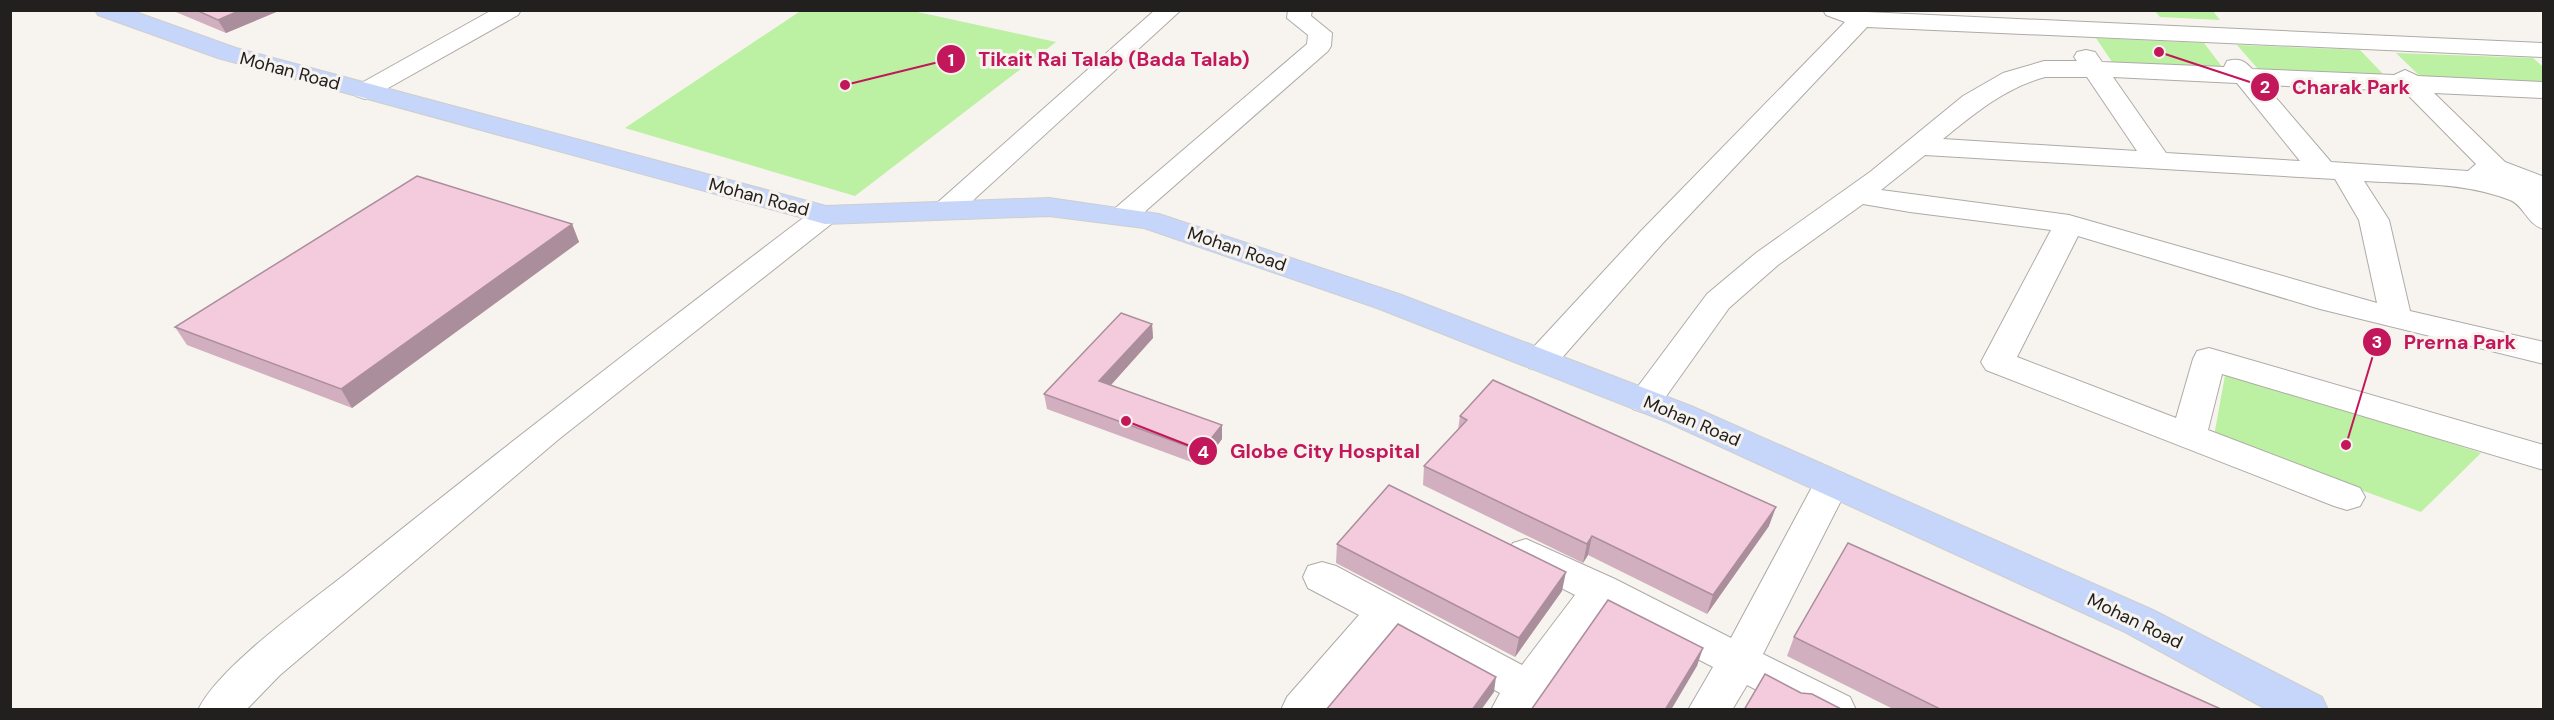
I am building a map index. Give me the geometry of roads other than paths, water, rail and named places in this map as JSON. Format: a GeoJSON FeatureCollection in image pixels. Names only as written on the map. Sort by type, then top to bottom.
{"type":"FeatureCollection","features":[{"type":"Feature","properties":{"kind":"main road","name":"Mohan Road"},"geometry":{"type":"LineString","coordinates":[[106,10],[227,53],[825,215],[1049,207],[1149,220],[1377,297],[1645,401],[2139,621],[2285,704]]}},
{"type":"Feature","properties":{"kind":"street"},"geometry":{"type":"LineString","coordinates":[[365,91],[510,10]]}},
{"type":"Feature","properties":{"kind":"street"},"geometry":{"type":"LineString","coordinates":[[947,209],[1000,159],[1170,10]]}},
{"type":"Feature","properties":{"kind":"street"},"geometry":{"type":"LineString","coordinates":[[1123,216],[1319,46],[1320,33],[1299,18],[1300,10]]}},
{"type":"Feature","properties":{"kind":"street"},"geometry":{"type":"LineString","coordinates":[[1834,10],[1861,20],[2544,50]]}},
{"type":"Feature","properties":{"kind":"street"},"geometry":{"type":"LineString","coordinates":[[2094,10],[2109,30]]}},
{"type":"Feature","properties":{"kind":"street"},"geometry":{"type":"LineString","coordinates":[[2222,10],[2243,36]]}},
{"type":"Feature","properties":{"kind":"street"},"geometry":{"type":"LineString","coordinates":[[2264,17],[2282,38]]}},
{"type":"Feature","properties":{"kind":"street"},"geometry":{"type":"LineString","coordinates":[[1541,360],[1651,238],[1861,20]]}},
{"type":"Feature","properties":{"kind":"street"},"geometry":{"type":"LineString","coordinates":[[2066,29],[2157,160]]}},
{"type":"Feature","properties":{"kind":"street"},"geometry":{"type":"LineString","coordinates":[[2210,35],[2333,171],[2374,220],[2396,318]]}},
{"type":"Feature","properties":{"kind":"street"},"geometry":{"type":"LineString","coordinates":[[2370,42],[2412,84],[2490,174]]}},
{"type":"Feature","properties":{"kind":"street"},"geometry":{"type":"LineString","coordinates":[[1645,401],[1718,301],[1767,259],[1858,194],[1972,102],[2012,78],[2044,69],[2094,69],[2544,90]]}},
{"type":"Feature","properties":{"kind":"street"},"geometry":{"type":"LineString","coordinates":[[1919,146],[2333,171],[2490,174],[2515,172],[2533,186],[2544,220]]}},
{"type":"Feature","properties":{"kind":"street"},"geometry":{"type":"LineString","coordinates":[[1858,194],[1893,203],[2026,215],[2069,224],[2331,302],[2544,353]]}},
{"type":"Feature","properties":{"kind":"street"},"geometry":{"type":"LineString","coordinates":[[219,710],[265,663],[547,430],[825,215]]}},
{"type":"Feature","properties":{"kind":"street"},"geometry":{"type":"LineString","coordinates":[[2069,224],[1998,362],[2347,498]]}},
{"type":"Feature","properties":{"kind":"street"},"geometry":{"type":"LineString","coordinates":[[2188,436],[2209,359],[2536,448]]}},
{"type":"Feature","properties":{"kind":"street"},"geometry":{"type":"LineString","coordinates":[[1709,710],[1739,661],[1832,483]]}},
{"type":"Feature","properties":{"kind":"street"},"geometry":{"type":"LineString","coordinates":[[1494,538],[1835,710]]}},
{"type":"Feature","properties":{"kind":"street"},"geometry":{"type":"LineString","coordinates":[[1322,577],[1386,611],[1520,699],[1601,590]]}},
{"type":"Feature","properties":{"kind":"street"},"geometry":{"type":"LineString","coordinates":[[1302,710],[1386,611]]}},
{"type":"Feature","properties":{"kind":"place","name":"Charak Park"},"geometry":{"type":"Point","coordinates":[2159,52]}},
{"type":"Feature","properties":{"kind":"place","name":"Tikait Rai Talab (Bada Talab)"},"geometry":{"type":"Point","coordinates":[845,85]}},
{"type":"Feature","properties":{"kind":"place","name":"Globe City Hospital"},"geometry":{"type":"Point","coordinates":[1126,421]}},
{"type":"Feature","properties":{"kind":"place","name":"Prerna Park"},"geometry":{"type":"Point","coordinates":[2346,445]}}]}
